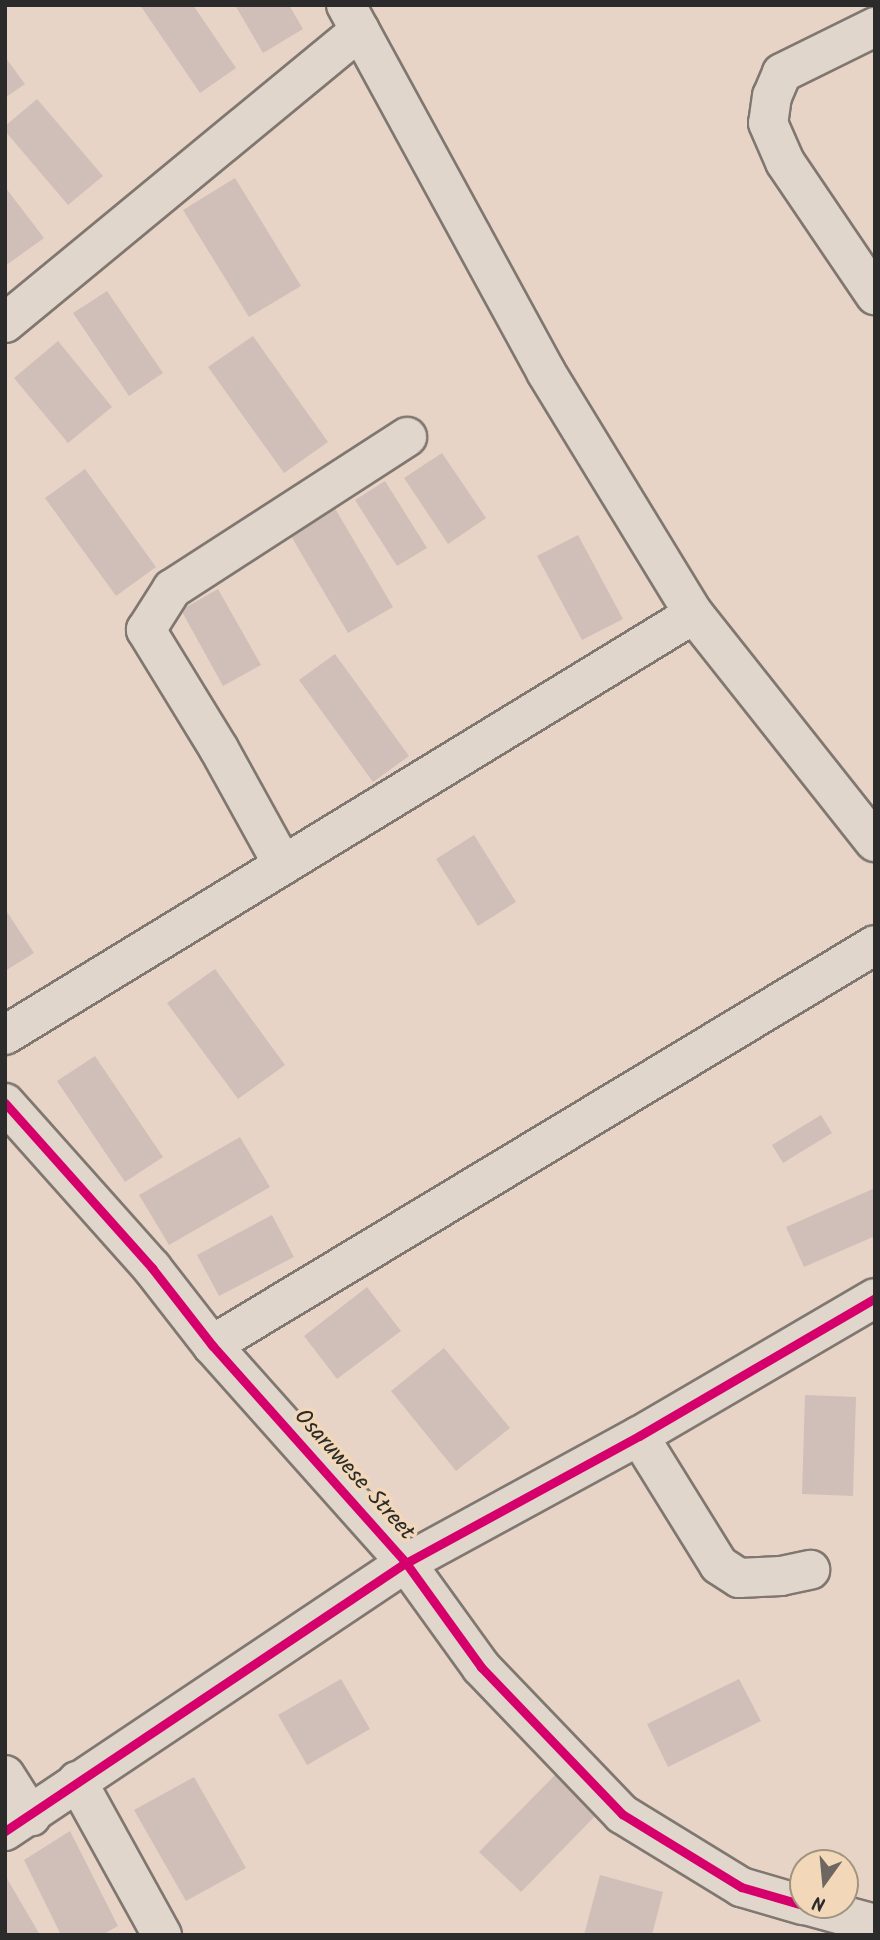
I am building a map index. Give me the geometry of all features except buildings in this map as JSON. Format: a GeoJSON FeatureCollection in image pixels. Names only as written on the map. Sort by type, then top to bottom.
{"type":"FeatureCollection","features":[{"type":"Feature","properties":{"kind":"street"},"geometry":{"type":"LineString","coordinates":[[5,323],[353,18],[546,372],[694,614],[875,842]]}},
{"type":"Feature","properties":{"kind":"street"},"geometry":{"type":"LineString","coordinates":[[875,27],[782,73],[772,96],[768,123],[785,162],[875,295]]}},
{"type":"Feature","properties":{"kind":"street"},"geometry":{"type":"LineString","coordinates":[[283,865],[219,749],[146,630],[172,589],[407,438]]}},
{"type":"Feature","properties":{"kind":"street"},"geometry":{"type":"LineString","coordinates":[[5,1035],[694,614]]}},
{"type":"Feature","properties":{"kind":"street"},"geometry":{"type":"LineString","coordinates":[[212,1345],[875,945]]}},
{"type":"Feature","properties":{"kind":"street","name":"Osaruwese Street"},"geometry":{"type":"LineString","coordinates":[[5,1103],[152,1268],[212,1345],[406,1563],[481,1667],[622,1814],[741,1888],[789,1901]]}},
{"type":"Feature","properties":{"kind":"street"},"geometry":{"type":"LineString","coordinates":[[5,1775],[18,1823],[406,1563],[639,1436],[875,1298]]}},
{"type":"Feature","properties":{"kind":"street"},"geometry":{"type":"LineString","coordinates":[[639,1436],[719,1565],[739,1578],[781,1576],[810,1570]]}},
{"type":"Feature","properties":{"kind":"street"},"geometry":{"type":"LineString","coordinates":[[78,1781],[162,1935]]}},
{"type":"Feature","properties":{"kind":"street","name":"Osaruwese Street"},"geometry":{"type":"LineString","coordinates":[[856,1919],[875,1924]]}},
{"type":"Feature","properties":{"kind":"cycle path"},"geometry":{"type":"LineString","coordinates":[[5,1103],[152,1268],[212,1345],[406,1563],[481,1667],[622,1814],[741,1887],[789,1901]]}},
{"type":"Feature","properties":{"kind":"cycle path"},"geometry":{"type":"LineString","coordinates":[[5,1831],[406,1563],[639,1436],[875,1298]]}}]}
